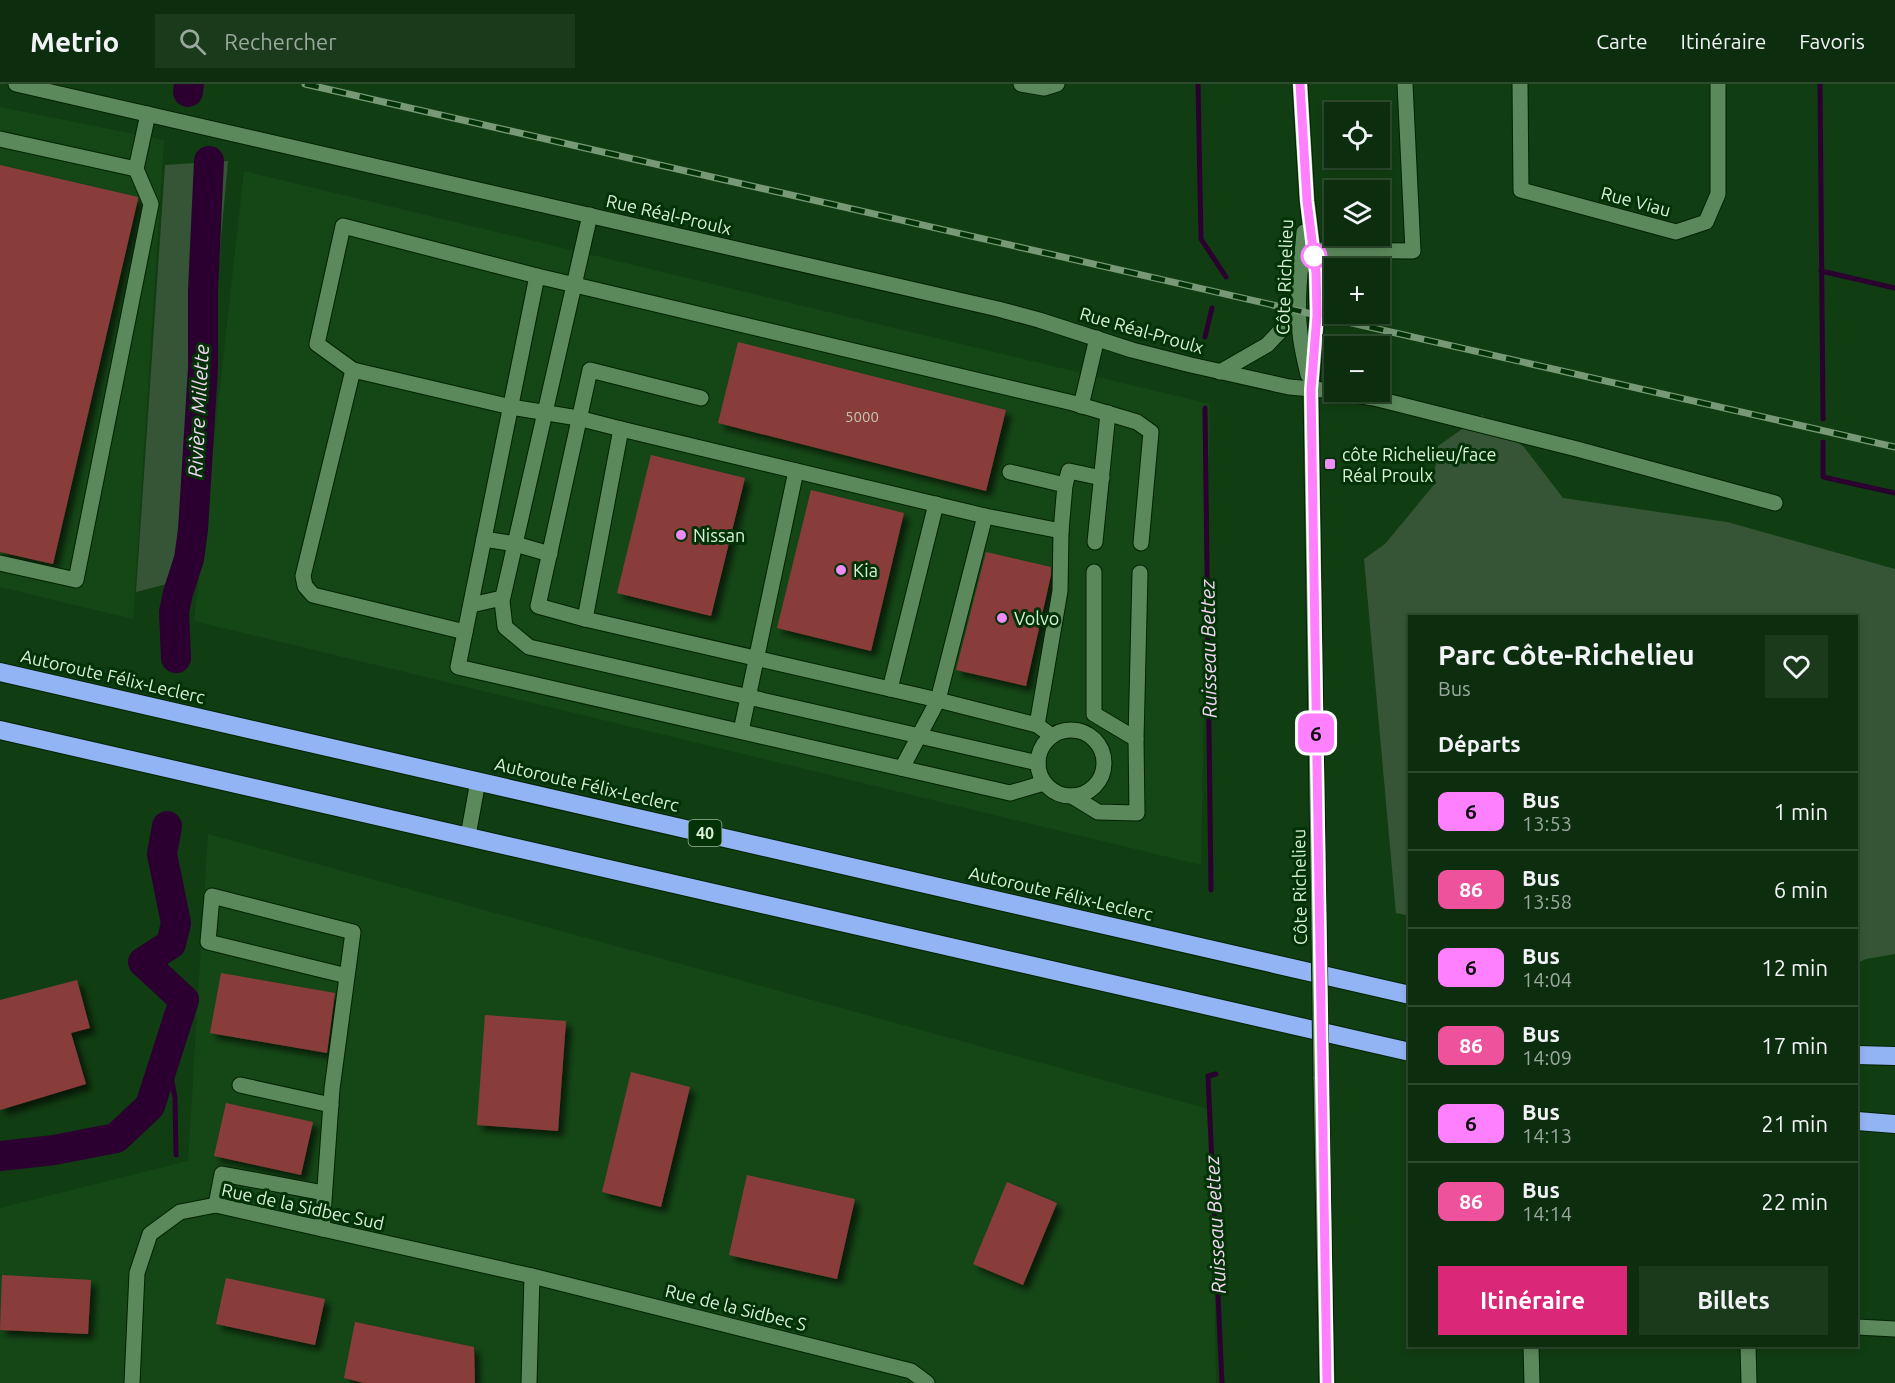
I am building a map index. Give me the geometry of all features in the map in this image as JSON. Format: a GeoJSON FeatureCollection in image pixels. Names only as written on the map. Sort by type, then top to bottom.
{"type":"FeatureCollection","features":[{"type":"Feature","properties":{"kind":"highway","name":"Autoroute Félix-Leclerc"},"geometry":{"type":"LineString","coordinates":[[0,672],[1408,995]]}},
{"type":"Feature","properties":{"kind":"highway"},"geometry":{"type":"LineString","coordinates":[[0,730],[1408,1052]]}},
{"type":"Feature","properties":{"kind":"highway"},"geometry":{"type":"LineString","coordinates":[[1858,1055],[1895,1056]]}},
{"type":"Feature","properties":{"kind":"highway"},"geometry":{"type":"LineString","coordinates":[[1858,1121],[1895,1124]]}},
{"type":"Feature","properties":{"kind":"street","name":"Rue Réal-Proulx"},"geometry":{"type":"LineString","coordinates":[[16,84],[998,309],[1152,355],[1220,372],[1324,391]]}},
{"type":"Feature","properties":{"kind":"street"},"geometry":{"type":"LineString","coordinates":[[1021,84],[1044,88],[1057,84]]}},
{"type":"Feature","properties":{"kind":"street","name":"Côte Richelieu"},"geometry":{"type":"LineString","coordinates":[[1300,84],[1317,315],[1311,390],[1327,1383]]}},
{"type":"Feature","properties":{"kind":"street"},"geometry":{"type":"LineString","coordinates":[[1313,250],[1413,251],[1405,84]]}},
{"type":"Feature","properties":{"kind":"street","name":"Rue Viau"},"geometry":{"type":"LineString","coordinates":[[1520,84],[1521,190],[1676,232],[1706,222],[1718,194],[1718,84]]}},
{"type":"Feature","properties":{"kind":"street"},"geometry":{"type":"LineString","coordinates":[[0,563],[76,580],[152,204],[136,169],[148,114]]}},
{"type":"Feature","properties":{"kind":"street"},"geometry":{"type":"LineString","coordinates":[[0,139],[136,169]]}},
{"type":"Feature","properties":{"kind":"street","name":"Côte Richelieu"},"geometry":{"type":"LineString","coordinates":[[1307,201],[1299,311],[1300,333],[1311,390]]}},
{"type":"Feature","properties":{"kind":"street"},"geometry":{"type":"LineString","coordinates":[[590,215],[502,598],[505,627],[529,647],[1038,763]]}},
{"type":"Feature","properties":{"kind":"street"},"geometry":{"type":"LineString","coordinates":[[1061,531],[985,516],[578,418],[511,407],[353,370],[317,344],[344,226],[537,276],[1082,406],[1137,422],[1151,432],[1141,543]]}},
{"type":"Feature","properties":{"kind":"street"},"geometry":{"type":"LineString","coordinates":[[537,276],[458,667],[1010,793],[1044,783]]}},
{"type":"Feature","properties":{"kind":"street"},"geometry":{"type":"LineString","coordinates":[[1220,372],[1267,345],[1299,311]]}},
{"type":"Feature","properties":{"kind":"street"},"geometry":{"type":"LineString","coordinates":[[1082,406],[1096,338]]}},
{"type":"Feature","properties":{"kind":"street"},"geometry":{"type":"LineString","coordinates":[[353,370],[303,576],[305,586],[313,595],[465,632]]}},
{"type":"Feature","properties":{"kind":"street"},"geometry":{"type":"LineString","coordinates":[[701,398],[590,370],[538,606],[585,620],[938,700],[1037,725],[1052,735]]}},
{"type":"Feature","properties":{"kind":"street","name":"Rue Réal-Proulx"},"geometry":{"type":"LineString","coordinates":[[1390,402],[1577,449],[1775,503]]}},
{"type":"Feature","properties":{"kind":"street"},"geometry":{"type":"LineString","coordinates":[[1095,542],[1108,413]]}},
{"type":"Feature","properties":{"kind":"street"},"geometry":{"type":"LineString","coordinates":[[585,620],[621,429]]}},
{"type":"Feature","properties":{"kind":"street"},"geometry":{"type":"LineString","coordinates":[[741,731],[796,471]]}},
{"type":"Feature","properties":{"kind":"street"},"geometry":{"type":"LineString","coordinates":[[1037,725],[1060,591],[1061,531],[1065,485],[1069,471],[1102,478]]}},
{"type":"Feature","properties":{"kind":"street"},"geometry":{"type":"LineString","coordinates":[[1010,472],[1065,485]]}},
{"type":"Feature","properties":{"kind":"street"},"geometry":{"type":"LineString","coordinates":[[890,689],[936,504]]}},
{"type":"Feature","properties":{"kind":"street"},"geometry":{"type":"LineString","coordinates":[[902,768],[938,700],[985,516]]}},
{"type":"Feature","properties":{"kind":"street"},"geometry":{"type":"LineString","coordinates":[[484,539],[515,544],[550,554]]}},
{"type":"Feature","properties":{"kind":"street"},"geometry":{"type":"LineString","coordinates":[[1094,572],[1094,714],[1136,738]]}},
{"type":"Feature","properties":{"kind":"street"},"geometry":{"type":"LineString","coordinates":[[1072,796],[1098,812],[1137,813],[1136,738],[1140,573]]}},
{"type":"Feature","properties":{"kind":"street"},"geometry":{"type":"LineString","coordinates":[[471,605],[502,598]]}},
{"type":"Feature","properties":{"kind":"street"},"geometry":{"type":"LineString","coordinates":[[1062,731],[1084,732],[1100,747],[1103,769],[1100,779],[1093,788],[1083,794],[1061,795],[1044,783],[1039,773],[1038,763],[1044,743],[1052,735],[1062,731]]}},
{"type":"Feature","properties":{"kind":"street"},"geometry":{"type":"LineString","coordinates":[[468,836],[478,781]]}},
{"type":"Feature","properties":{"kind":"street"},"geometry":{"type":"LineString","coordinates":[[322,1229],[331,1105],[353,932],[212,896],[208,942],[347,976]]}},
{"type":"Feature","properties":{"kind":"street"},"geometry":{"type":"LineString","coordinates":[[240,1085],[331,1105]]}},
{"type":"Feature","properties":{"kind":"street"},"geometry":{"type":"LineString","coordinates":[[216,1205],[222,1174],[324,1193]]}},
{"type":"Feature","properties":{"kind":"street","name":"Rue de la Sidbec Sud"},"geometry":{"type":"LineString","coordinates":[[132,1383],[137,1273],[150,1234],[180,1212],[216,1205],[532,1276]]}},
{"type":"Feature","properties":{"kind":"street"},"geometry":{"type":"LineString","coordinates":[[529,1383],[532,1276]]}},
{"type":"Feature","properties":{"kind":"street","name":"Rue de la Sidbec S"},"geometry":{"type":"LineString","coordinates":[[532,1276],[911,1371],[927,1383]]}},
{"type":"Feature","properties":{"kind":"street"},"geometry":{"type":"LineString","coordinates":[[1858,1327],[1895,1329]]}},
{"type":"Feature","properties":{"kind":"street"},"geometry":{"type":"LineString","coordinates":[[1531,1347],[1532,1383]]}},
{"type":"Feature","properties":{"kind":"street"},"geometry":{"type":"LineString","coordinates":[[1748,1347],[1749,1383]]}},
{"type":"Feature","properties":{"kind":"shaded area"},"geometry":{"type":"Polygon","coordinates":[[[0,107],[164,140],[133,619],[0,587],[0,107]]]}},
{"type":"Feature","properties":{"kind":"shaded area"},"geometry":{"type":"Polygon","coordinates":[[[228,161],[190,578],[136,592],[165,165],[228,161]]]}},
{"type":"Feature","properties":{"kind":"shaded area"},"geometry":{"type":"Polygon","coordinates":[[[244,171],[1210,404],[1201,865],[194,621],[244,171]]]}},
{"type":"Feature","properties":{"kind":"shaded area"},"geometry":{"type":"Polygon","coordinates":[[[1482,415],[1524,447],[1563,498],[1727,522],[1895,569],[1895,954],[1858,963],[1858,615],[1408,615],[1408,916],[1396,913],[1364,559],[1385,544],[1433,486],[1438,446],[1482,415]]]}},
{"type":"Feature","properties":{"kind":"shaded area"},"geometry":{"type":"Polygon","coordinates":[[[208,834],[1212,1110],[1216,1383],[0,1383],[0,1208],[188,1161],[208,834]]]}},
{"type":"Feature","properties":{"kind":"building"},"geometry":{"type":"Polygon","coordinates":[[[0,165],[138,197],[53,564],[0,552],[0,165]]]}},
{"type":"Feature","properties":{"kind":"building"},"geometry":{"type":"Polygon","coordinates":[[[738,342],[1006,410],[986,491],[718,423],[738,342]]]}},
{"type":"Feature","properties":{"kind":"building","name":"Nissan"},"geometry":{"type":"Polygon","coordinates":[[[651,455],[745,478],[711,616],[617,593],[651,455]]]}},
{"type":"Feature","properties":{"kind":"building","name":"Kia"},"geometry":{"type":"Polygon","coordinates":[[[811,490],[904,513],[871,651],[777,628],[811,490]]]}},
{"type":"Feature","properties":{"kind":"building","name":"Volvo"},"geometry":{"type":"Polygon","coordinates":[[[986,552],[1051,567],[1026,686],[956,670],[986,552]]]}},
{"type":"Feature","properties":{"kind":"building"},"geometry":{"type":"Polygon","coordinates":[[[221,973],[335,993],[327,1053],[210,1033],[221,973]]]}},
{"type":"Feature","properties":{"kind":"building"},"geometry":{"type":"Polygon","coordinates":[[[77,980],[90,1028],[71,1033],[86,1084],[0,1110],[0,1000],[77,980]]]}},
{"type":"Feature","properties":{"kind":"building"},"geometry":{"type":"Polygon","coordinates":[[[485,1015],[566,1021],[558,1131],[477,1125],[485,1015]]]}},
{"type":"Feature","properties":{"kind":"building"},"geometry":{"type":"Polygon","coordinates":[[[631,1072],[690,1087],[661,1207],[602,1192],[631,1072]]]}},
{"type":"Feature","properties":{"kind":"building"},"geometry":{"type":"Polygon","coordinates":[[[226,1103],[313,1122],[301,1175],[214,1156],[226,1103]]]}},
{"type":"Feature","properties":{"kind":"building"},"geometry":{"type":"Polygon","coordinates":[[[747,1175],[855,1199],[837,1279],[729,1255],[747,1175]]]}},
{"type":"Feature","properties":{"kind":"building"},"geometry":{"type":"Polygon","coordinates":[[[1007,1182],[1057,1203],[1023,1285],[973,1264],[1007,1182]]]}},
{"type":"Feature","properties":{"kind":"building"},"geometry":{"type":"Polygon","coordinates":[[[2,1275],[91,1280],[88,1334],[0,1330],[2,1275]]]}},
{"type":"Feature","properties":{"kind":"building"},"geometry":{"type":"Polygon","coordinates":[[[226,1278],[325,1299],[315,1345],[216,1324],[226,1278]]]}},
{"type":"Feature","properties":{"kind":"building"},"geometry":{"type":"Polygon","coordinates":[[[355,1322],[474,1347],[475,1383],[364,1383],[344,1378],[355,1322]]]}},
{"type":"Feature","properties":{"kind":"waterway","name":"Rivière Millette"},"geometry":{"type":"LineString","coordinates":[[188,92],[189,84]]}},
{"type":"Feature","properties":{"kind":"waterway","name":"Ruisseau Bettez"},"geometry":{"type":"LineString","coordinates":[[1198,84],[1201,239],[1226,277]]}},
{"type":"Feature","properties":{"kind":"waterway"},"geometry":{"type":"LineString","coordinates":[[1820,84],[1823,419]]}},
{"type":"Feature","properties":{"kind":"waterway","name":"Rivière Millette"},"geometry":{"type":"LineString","coordinates":[[176,658],[174,612],[189,559],[193,530],[203,368],[203,290],[209,161]]}},
{"type":"Feature","properties":{"kind":"waterway"},"geometry":{"type":"LineString","coordinates":[[1821,271],[1895,288]]}},
{"type":"Feature","properties":{"kind":"waterway","name":"Ruisseau Bettez"},"geometry":{"type":"LineString","coordinates":[[1205,337],[1212,308]]}},
{"type":"Feature","properties":{"kind":"waterway","name":"Ruisseau Bettez"},"geometry":{"type":"LineString","coordinates":[[1205,408],[1211,890]]}},
{"type":"Feature","properties":{"kind":"waterway"},"geometry":{"type":"LineString","coordinates":[[1823,442],[1823,477],[1895,493]]}},
{"type":"Feature","properties":{"kind":"waterway","name":"Rivière Millette"},"geometry":{"type":"LineString","coordinates":[[0,1156],[54,1150],[116,1138],[150,1106],[184,1000],[143,962],[171,944],[176,923],[162,854],[167,826]]}},
{"type":"Feature","properties":{"kind":"waterway"},"geometry":{"type":"LineString","coordinates":[[167,1054],[175,1098],[176,1155]]}},
{"type":"Feature","properties":{"kind":"waterway","name":"Ruisseau Bettez"},"geometry":{"type":"LineString","coordinates":[[1216,1074],[1208,1076],[1222,1383]]}},
{"type":"Feature","properties":{"kind":"railway"},"geometry":{"type":"LineString","coordinates":[[305,84],[1895,447]]}},
{"type":"Feature","properties":{"kind":"bus line","name":"6"},"geometry":{"type":"LineString","coordinates":[[1300,84],[1307,201],[1316,273],[1317,315],[1311,390],[1327,1383]]}},
{"type":"Feature","properties":{"kind":"place","name":"côte Richelieu/face Réal Proulx"},"geometry":{"type":"Point","coordinates":[1330,464]}},
{"type":"Feature","properties":{"kind":"place","name":"Nissan"},"geometry":{"type":"Point","coordinates":[681,535]}},
{"type":"Feature","properties":{"kind":"place","name":"Kia"},"geometry":{"type":"Point","coordinates":[841,570]}},
{"type":"Feature","properties":{"kind":"place","name":"Volvo"},"geometry":{"type":"Point","coordinates":[1002,618]}}]}
